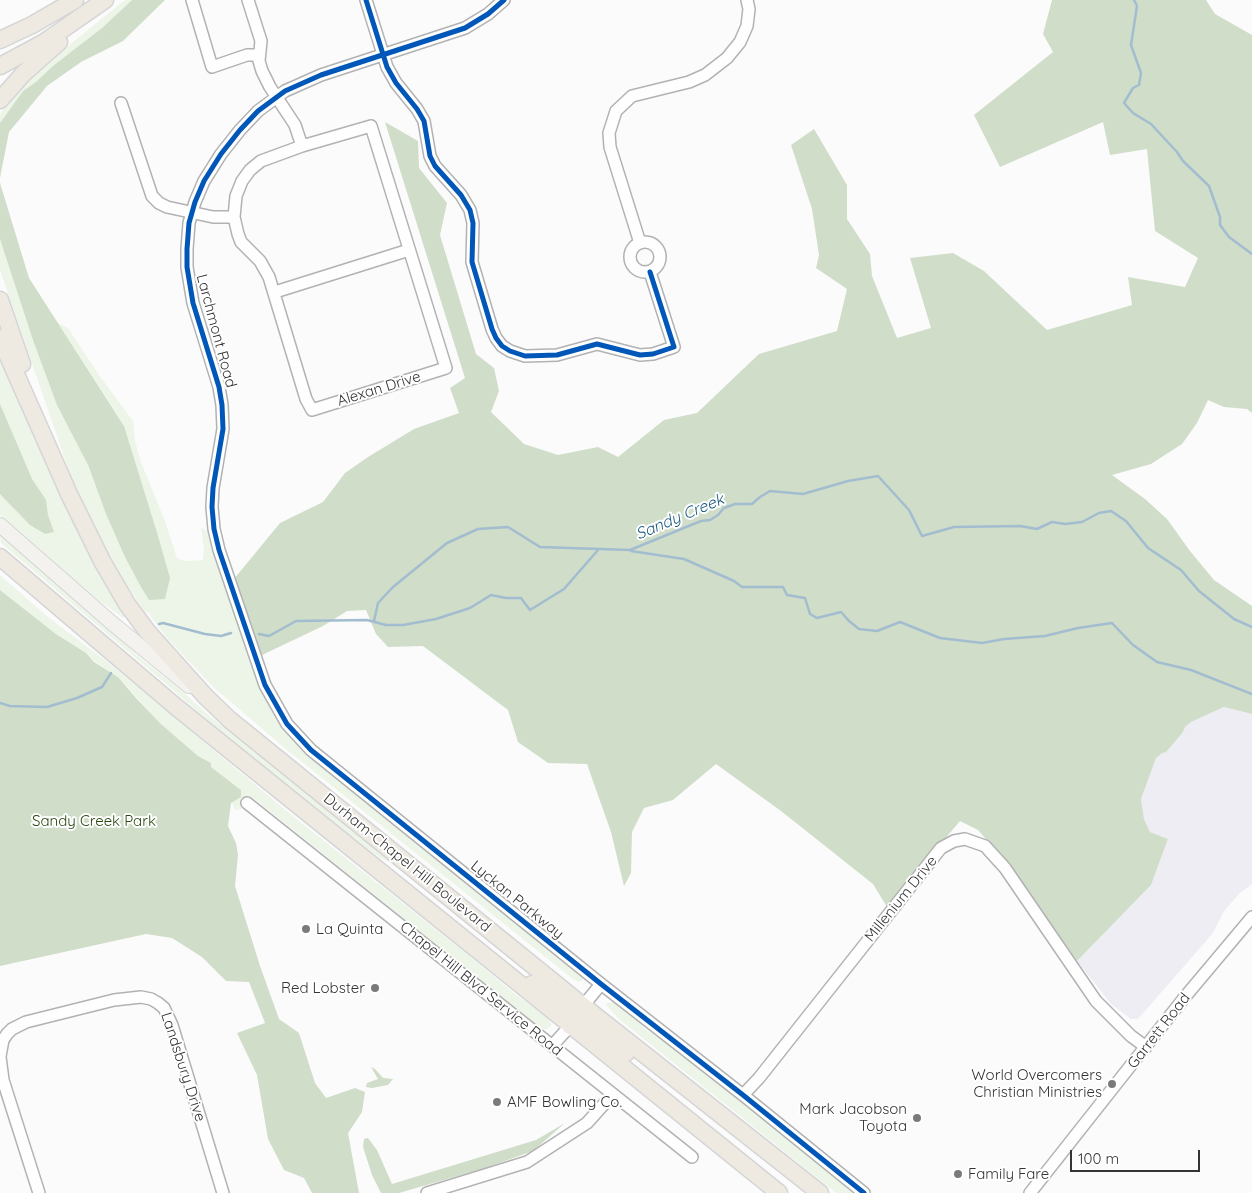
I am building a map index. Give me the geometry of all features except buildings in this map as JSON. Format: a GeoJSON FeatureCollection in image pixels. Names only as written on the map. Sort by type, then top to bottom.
{"type":"FeatureCollection","features":[{"type":"Feature","properties":{"kind":"highway"},"geometry":{"type":"LineString","coordinates":[[0,40],[32,25],[75,0]]}},
{"type":"Feature","properties":{"kind":"highway"},"geometry":{"type":"LineString","coordinates":[[0,66],[43,43],[105,0]]}},
{"type":"Feature","properties":{"kind":"highway"},"geometry":{"type":"LineString","coordinates":[[0,100],[23,74],[83,16]]}},
{"type":"Feature","properties":{"kind":"highway"},"geometry":{"type":"LineString","coordinates":[[0,300],[69,494]]}},
{"type":"Feature","properties":{"kind":"highway"},"geometry":{"type":"LineString","coordinates":[[0,338],[69,494],[102,561],[137,617],[188,679],[230,720]]}},
{"type":"Feature","properties":{"kind":"highway","name":"Durham-Chapel Hill Boulevard"},"geometry":{"type":"LineString","coordinates":[[0,558],[175,706],[779,1193]]}},
{"type":"Feature","properties":{"kind":"highway","name":"Durham-Chapel Hill Boulevard"},"geometry":{"type":"LineString","coordinates":[[230,720],[583,1006],[820,1193]]}},
{"type":"Feature","properties":{"kind":"highway"},"geometry":{"type":"LineString","coordinates":[[474,948],[568,1008],[575,1010],[583,1006]]}},
{"type":"Feature","properties":{"kind":"highway"},"geometry":{"type":"LineString","coordinates":[[570,1026],[578,1023],[589,1025],[666,1079],[713,1108]]}},
{"type":"Feature","properties":{"kind":"main road","name":"Durham-Chapel Hill Boulevard"},"geometry":{"type":"LineString","coordinates":[[0,525],[112,623],[230,720]]}},
{"type":"Feature","properties":{"kind":"street"},"geometry":{"type":"LineString","coordinates":[[192,0],[212,67],[247,55],[259,55]]}},
{"type":"Feature","properties":{"kind":"street"},"geometry":{"type":"LineString","coordinates":[[248,0],[260,41],[259,61],[262,71],[294,125],[302,146]]}},
{"type":"Feature","properties":{"kind":"street"},"geometry":{"type":"LineString","coordinates":[[366,0],[387,67],[396,83],[424,121],[430,156],[435,166],[461,195],[470,210],[474,223],[472,262],[489,320],[496,338],[502,346],[525,356],[557,355],[597,344],[640,355],[653,354],[674,347],[650,272]]}},
{"type":"Feature","properties":{"kind":"street","name":"Larchmont Road"},"geometry":{"type":"LineString","coordinates":[[227,573],[214,529],[212,507],[213,488],[222,439],[223,418],[219,387],[193,303],[189,283],[187,249],[189,223],[204,181],[227,146],[249,120],[276,97],[309,80],[465,28],[488,14],[504,0]]}},
{"type":"Feature","properties":{"kind":"street"},"geometry":{"type":"LineString","coordinates":[[640,243],[610,147],[609,133],[616,111],[632,96],[689,82],[705,74],[727,58],[740,42],[747,26],[748,0]]}},
{"type":"Feature","properties":{"kind":"street"},"geometry":{"type":"LineString","coordinates":[[121,103],[152,196],[159,203],[167,207],[213,217],[234,217]]}},
{"type":"Feature","properties":{"kind":"street","name":"Alexan Drive"},"geometry":{"type":"LineString","coordinates":[[371,126],[446,368],[312,410],[306,399],[275,292],[265,268],[241,242],[236,231],[234,217],[236,196],[242,182],[250,170],[261,161],[302,146],[371,126]]}},
{"type":"Feature","properties":{"kind":"street"},"geometry":{"type":"LineString","coordinates":[[644,242],[654,244],[660,252],[661,257],[658,266],[650,272],[639,272],[632,265],[630,254],[635,245],[644,242]]}},
{"type":"Feature","properties":{"kind":"street"},"geometry":{"type":"LineString","coordinates":[[275,292],[409,250]]}},
{"type":"Feature","properties":{"kind":"street","name":"Lyckan Parkway"},"geometry":{"type":"LineString","coordinates":[[227,573],[259,672],[279,711],[298,736],[322,760],[864,1193]]}},
{"type":"Feature","properties":{"kind":"street","name":"Chapel Hill Blvd Service Road"},"geometry":{"type":"LineString","coordinates":[[248,803],[692,1157]]}},
{"type":"Feature","properties":{"kind":"street","name":"Millenium Drive"},"geometry":{"type":"LineString","coordinates":[[743,1095],[759,1078],[941,848],[954,841],[965,839],[985,846],[1005,868],[1096,1001],[1131,1036],[1146,1047]]}},
{"type":"Feature","properties":{"kind":"street","name":"Garrett Road"},"geometry":{"type":"LineString","coordinates":[[1030,1193],[1184,998],[1252,917]]}},
{"type":"Feature","properties":{"kind":"street"},"geometry":{"type":"LineString","coordinates":[[583,1006],[601,984]]}},
{"type":"Feature","properties":{"kind":"street","name":"Landsbury Drive"},"geometry":{"type":"LineString","coordinates":[[39,1193],[3,1080],[0,1056],[3,1040],[12,1029],[26,1022],[114,1000],[141,997],[151,999],[164,1008],[172,1025],[222,1193]]}},
{"type":"Feature","properties":{"kind":"street"},"geometry":{"type":"LineString","coordinates":[[552,1046],[570,1026]]}},
{"type":"Feature","properties":{"kind":"street"},"geometry":{"type":"LineString","coordinates":[[427,1193],[527,1162],[587,1123],[613,1094]]}},
{"type":"Feature","properties":{"kind":"shaded area"},"geometry":{"type":"Polygon","coordinates":[[[125,0],[132,0],[102,28],[37,82],[23,91],[0,123],[0,115],[5,106],[23,86],[48,62],[125,0]]]}},
{"type":"Feature","properties":{"kind":"shaded area"},"geometry":{"type":"Polygon","coordinates":[[[0,239],[106,513],[124,425],[58,323],[68,328],[99,375],[133,421],[135,441],[141,462],[165,521],[177,558],[186,561],[203,560],[204,549],[201,528],[207,531],[239,622],[298,742],[327,771],[445,863],[456,876],[496,909],[503,912],[558,959],[582,974],[583,980],[578,982],[569,976],[287,750],[213,687],[168,639],[150,616],[150,613],[145,612],[117,571],[88,517],[71,477],[0,270],[0,239]]]}},
{"type":"Feature","properties":{"kind":"shaded area"},"geometry":{"type":"Polygon","coordinates":[[[0,357],[86,550],[122,608],[125,616],[123,618],[76,583],[0,515],[0,357]]]}},
{"type":"Feature","properties":{"kind":"shaded area"},"geometry":{"type":"Polygon","coordinates":[[[0,534],[126,643],[138,656],[391,862],[380,858],[229,738],[1,543],[0,534]]]}},
{"type":"Feature","properties":{"kind":"shaded area"},"geometry":{"type":"Polygon","coordinates":[[[0,575],[48,617],[110,664],[294,817],[515,994],[548,1018],[552,1025],[546,1030],[539,1027],[256,800],[249,797],[242,802],[241,809],[235,810],[232,803],[241,790],[211,767],[211,763],[197,755],[162,725],[118,677],[56,634],[0,590],[0,575]]]}},
{"type":"Feature","properties":{"kind":"shaded area"},"geometry":{"type":"Polygon","coordinates":[[[1224,707],[1252,714],[1252,884],[1240,893],[1224,911],[1213,933],[1138,1019],[1131,1019],[1111,1004],[1077,961],[1151,885],[1168,839],[1150,832],[1144,819],[1141,799],[1156,758],[1191,722],[1224,707]]]}},
{"type":"Feature","properties":{"kind":"shaded area"},"geometry":{"type":"Polygon","coordinates":[[[613,1002],[628,1011],[644,1028],[713,1078],[853,1193],[836,1193],[620,1020],[606,1005],[613,1002]]]}},
{"type":"Feature","properties":{"kind":"green space"},"geometry":{"type":"Polygon","coordinates":[[[132,0],[165,0],[123,41],[81,62],[47,86],[9,132],[0,178],[0,123],[23,91],[102,28],[132,0]]]}},
{"type":"Feature","properties":{"kind":"green space"},"geometry":{"type":"Polygon","coordinates":[[[1052,0],[1206,0],[1215,14],[1252,35],[1252,413],[1247,409],[1224,407],[1208,400],[1197,423],[1182,444],[1151,464],[1112,475],[1145,499],[1167,519],[1214,580],[1252,606],[1252,714],[1224,707],[1191,722],[1166,752],[1156,758],[1141,799],[1144,819],[1150,832],[1168,839],[1151,885],[1077,961],[1011,868],[978,830],[960,821],[887,907],[873,884],[781,811],[716,764],[673,800],[644,808],[632,832],[631,873],[624,886],[611,832],[587,764],[548,763],[518,742],[508,710],[423,646],[388,647],[376,634],[366,610],[347,611],[323,626],[260,656],[234,579],[280,523],[323,502],[345,473],[414,429],[459,413],[450,388],[465,378],[385,122],[418,141],[419,168],[447,203],[440,235],[476,354],[494,368],[499,391],[491,412],[524,444],[558,455],[598,447],[618,457],[664,420],[697,413],[759,354],[837,331],[847,289],[816,268],[819,255],[812,209],[791,145],[814,129],[847,185],[847,219],[870,254],[872,276],[897,338],[931,328],[910,258],[953,253],[984,271],[1047,330],[1132,305],[1128,277],[1185,287],[1198,258],[1155,231],[1147,149],[1110,155],[1103,122],[1000,167],[974,115],[1053,52],[1043,34],[1052,0]]]}},
{"type":"Feature","properties":{"kind":"green space"},"geometry":{"type":"Polygon","coordinates":[[[0,183],[29,278],[124,426],[170,578],[165,599],[149,600],[141,587],[106,514],[88,465],[57,405],[33,340],[0,239],[0,183]]]}},
{"type":"Feature","properties":{"kind":"green space"},"geometry":{"type":"Polygon","coordinates":[[[0,404],[32,479],[46,500],[48,515],[54,532],[45,534],[30,525],[0,494],[0,404]]]}},
{"type":"Feature","properties":{"kind":"green space","name":"Sandy Creek Park"},"geometry":{"type":"Polygon","coordinates":[[[0,590],[56,634],[118,677],[161,724],[198,756],[211,763],[211,767],[241,790],[241,797],[231,803],[228,826],[236,843],[238,855],[235,886],[279,1019],[299,1033],[315,1083],[326,1098],[355,1088],[365,1092],[362,1112],[348,1133],[359,1193],[312,1193],[304,1178],[284,1170],[268,1139],[257,1075],[237,1033],[265,1023],[249,982],[226,981],[202,957],[172,938],[146,934],[0,966],[0,590]]]}},
{"type":"Feature","properties":{"kind":"green space"},"geometry":{"type":"Polygon","coordinates":[[[371,1067],[383,1078],[393,1079],[388,1085],[372,1088],[366,1087],[367,1083],[378,1079],[371,1067]]]}},
{"type":"Feature","properties":{"kind":"green space"},"geometry":{"type":"Polygon","coordinates":[[[565,1123],[533,1151],[485,1168],[399,1193],[381,1193],[372,1175],[363,1147],[364,1139],[368,1138],[377,1150],[392,1184],[536,1140],[565,1123]]]}},
{"type":"Feature","properties":{"kind":"waterway"},"geometry":{"type":"LineString","coordinates":[[1134,0],[1137,6],[1131,45],[1141,73],[1139,85],[1133,88],[1124,103],[1133,113],[1151,124],[1183,161],[1209,186],[1220,217],[1220,225],[1229,237],[1252,254]]}},
{"type":"Feature","properties":{"kind":"waterway","name":"Sandy Creek"},"geometry":{"type":"LineString","coordinates":[[374,621],[378,603],[393,587],[447,543],[478,529],[508,527],[540,547],[630,550],[701,521],[710,520],[724,508],[735,504],[752,504],[770,491],[803,494],[848,481],[878,476],[909,510],[922,536],[954,527],[1020,526],[1037,529],[1052,522],[1065,524],[1082,522],[1099,513],[1111,511],[1126,521],[1148,548],[1181,570],[1199,591],[1234,619],[1252,627]]}},
{"type":"Feature","properties":{"kind":"waterway","name":"Sandy Creek"},"geometry":{"type":"LineString","coordinates":[[259,634],[269,636],[296,621],[367,620],[386,625],[403,625],[436,619],[470,608],[491,595],[521,598],[530,610],[564,589],[598,550]]}},
{"type":"Feature","properties":{"kind":"waterway"},"geometry":{"type":"LineString","coordinates":[[631,551],[684,559],[734,581],[742,587],[783,587],[787,595],[805,598],[810,614],[817,618],[841,612],[859,629],[877,631],[900,622],[940,638],[982,643],[1004,639],[1045,636],[1078,628],[1112,623],[1133,645],[1157,662],[1191,670],[1252,694]]}},
{"type":"Feature","properties":{"kind":"waterway","name":"Sandy Creek"},"geometry":{"type":"LineString","coordinates":[[159,624],[163,623],[205,634],[221,636],[231,633]]}},
{"type":"Feature","properties":{"kind":"waterway","name":"Sandy Creek"},"geometry":{"type":"LineString","coordinates":[[0,703],[10,706],[47,707],[77,698],[102,687],[111,673]]}},
{"type":"Feature","properties":{"kind":"cycle path"},"geometry":{"type":"LineString","coordinates":[[366,0],[387,67],[396,83],[424,121],[430,156],[435,166],[461,195],[470,210],[473,223],[472,262],[492,329],[502,346],[525,356],[557,355],[597,344],[640,355],[653,354],[674,347],[650,272]]}},
{"type":"Feature","properties":{"kind":"cycle path"},"geometry":{"type":"LineString","coordinates":[[504,0],[488,14],[465,28],[321,75],[285,91],[258,111],[240,130],[221,154],[204,181],[189,223],[187,267],[193,303],[219,387],[222,405],[223,429],[213,488],[212,507],[214,529],[219,550],[265,685],[287,724],[311,750],[864,1193]]}},
{"type":"Feature","properties":{"kind":"place","name":"La Quinta"},"geometry":{"type":"Point","coordinates":[306,929]}},
{"type":"Feature","properties":{"kind":"place","name":"Red Lobster"},"geometry":{"type":"Point","coordinates":[375,988]}},
{"type":"Feature","properties":{"kind":"place","name":"World Overcomers Christian Ministries"},"geometry":{"type":"Point","coordinates":[1112,1084]}},
{"type":"Feature","properties":{"kind":"place","name":"AMF Bowling Co."},"geometry":{"type":"Point","coordinates":[497,1102]}},
{"type":"Feature","properties":{"kind":"place","name":"Mark Jacobson Toyota"},"geometry":{"type":"Point","coordinates":[917,1118]}},
{"type":"Feature","properties":{"kind":"place","name":"Family Fare"},"geometry":{"type":"Point","coordinates":[958,1174]}}]}
